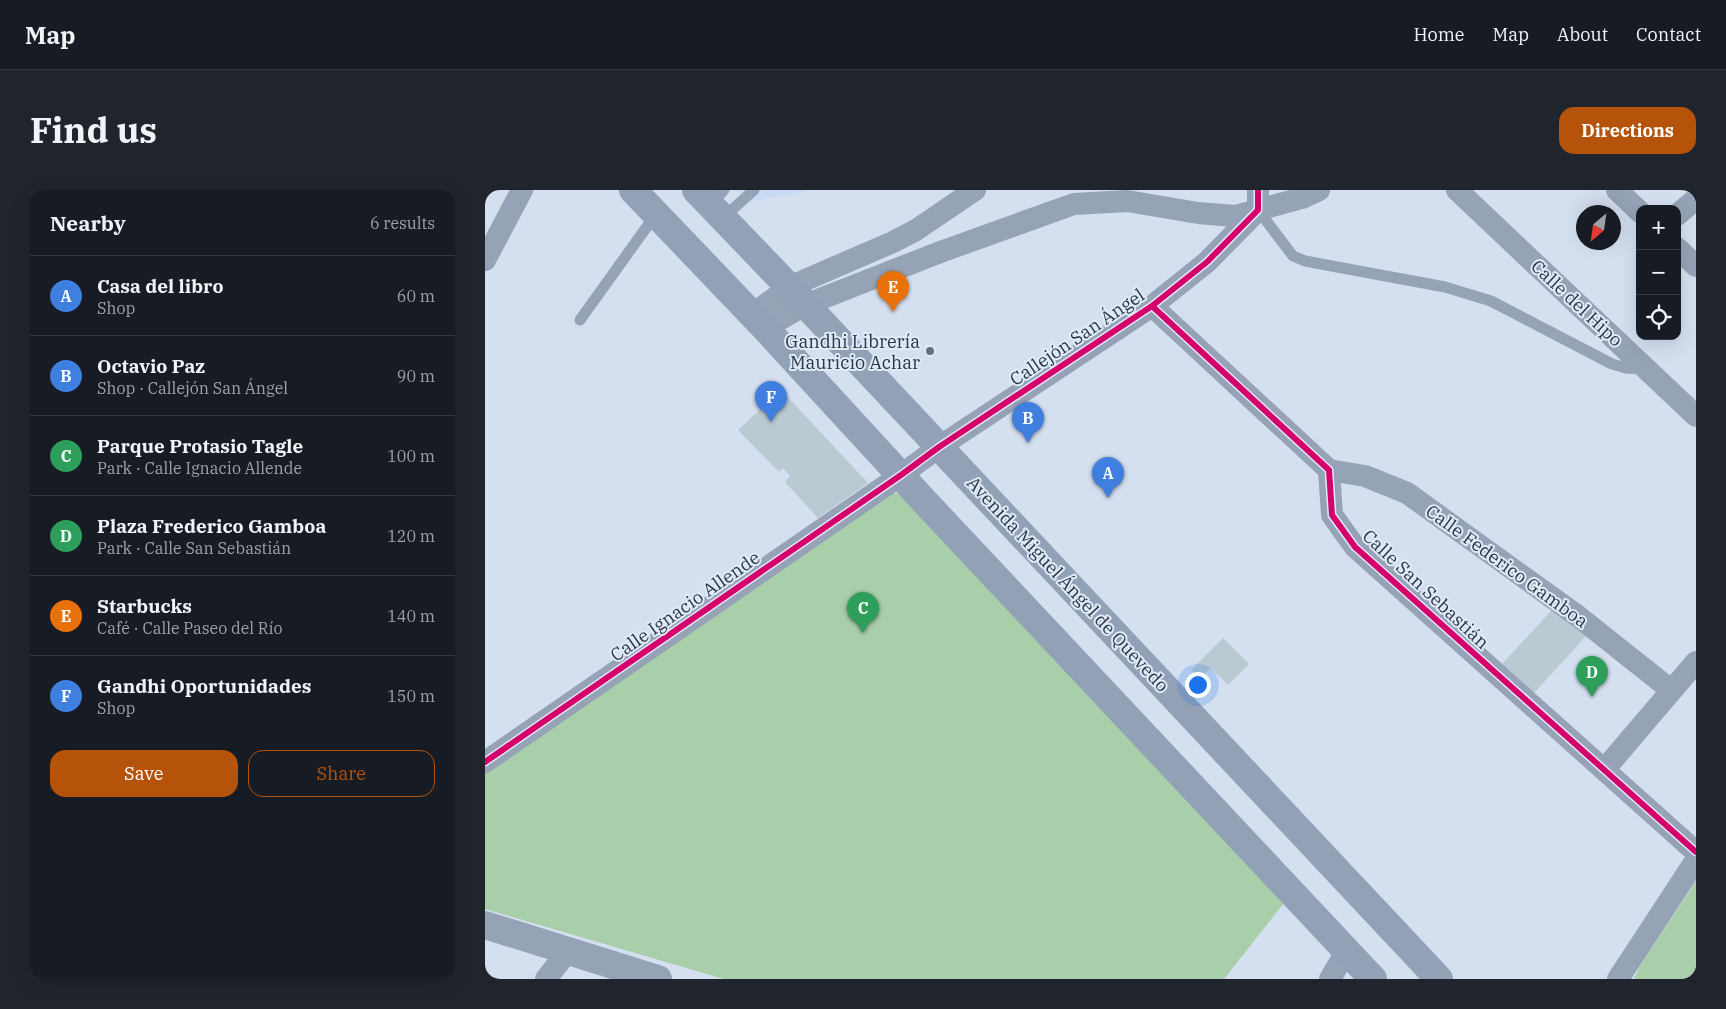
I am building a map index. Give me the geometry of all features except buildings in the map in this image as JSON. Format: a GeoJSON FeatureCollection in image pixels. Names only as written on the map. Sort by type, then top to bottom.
{"type":"FeatureCollection","features":[{"type":"Feature","properties":{"kind":"main road"},"geometry":{"type":"LineString","coordinates":[[633,190],[759,322],[1373,979]]}},
{"type":"Feature","properties":{"kind":"main road","name":"Avenida Miguel Ángel de Quevedo"},"geometry":{"type":"LineString","coordinates":[[708,197],[797,296],[1439,979]]}},
{"type":"Feature","properties":{"kind":"street"},"geometry":{"type":"LineString","coordinates":[[485,260],[522,190]]}},
{"type":"Feature","properties":{"kind":"street"},"geometry":{"type":"LineString","coordinates":[[759,322],[797,296],[916,230],[975,190]]}},
{"type":"Feature","properties":{"kind":"street"},"geometry":{"type":"LineString","coordinates":[[797,296],[911,263],[1074,204],[1127,201],[1198,213],[1235,216],[1258,200],[1302,198],[1319,190]]}},
{"type":"Feature","properties":{"kind":"street","name":"Calle del Hipo"},"geometry":{"type":"LineString","coordinates":[[1457,190],[1646,369],[1694,411]]}},
{"type":"Feature","properties":{"kind":"street"},"geometry":{"type":"LineString","coordinates":[[1617,190],[1636,208]]}},
{"type":"Feature","properties":{"kind":"street"},"geometry":{"type":"LineString","coordinates":[[1681,211],[1696,199]]}},
{"type":"Feature","properties":{"kind":"street","name":"Callejón San Ángel"},"geometry":{"type":"LineString","coordinates":[[901,476],[939,447],[1152,306],[1207,262],[1258,200]]}},
{"type":"Feature","properties":{"kind":"street"},"geometry":{"type":"LineString","coordinates":[[901,238],[911,263]]}},
{"type":"Feature","properties":{"kind":"street"},"geometry":{"type":"LineString","coordinates":[[1679,250],[1696,266]]}},
{"type":"Feature","properties":{"kind":"street"},"geometry":{"type":"LineString","coordinates":[[1152,306],[1329,470]]}},
{"type":"Feature","properties":{"kind":"street","name":"Calle Federico Gamboa"},"geometry":{"type":"LineString","coordinates":[[1329,470],[1365,476],[1407,493],[1579,617],[1671,690]]}},
{"type":"Feature","properties":{"kind":"street","name":"Calle San Sebastián"},"geometry":{"type":"LineString","coordinates":[[1329,470],[1332,515],[1355,547],[1696,852]]}},
{"type":"Feature","properties":{"kind":"street","name":"Calle Ignacio Allende"},"geometry":{"type":"LineString","coordinates":[[485,762],[901,476]]}},
{"type":"Feature","properties":{"kind":"street"},"geometry":{"type":"LineString","coordinates":[[1604,770],[1696,662]]}},
{"type":"Feature","properties":{"kind":"street"},"geometry":{"type":"LineString","coordinates":[[1618,979],[1696,860]]}},
{"type":"Feature","properties":{"kind":"street"},"geometry":{"type":"LineString","coordinates":[[485,925],[658,979]]}},
{"type":"Feature","properties":{"kind":"street"},"geometry":{"type":"LineString","coordinates":[[1330,979],[1347,950]]}},
{"type":"Feature","properties":{"kind":"street"},"geometry":{"type":"LineString","coordinates":[[546,979],[568,951]]}},
{"type":"Feature","properties":{"kind":"lane"},"geometry":{"type":"LineString","coordinates":[[708,197],[754,190]]}},
{"type":"Feature","properties":{"kind":"lane"},"geometry":{"type":"LineString","coordinates":[[1258,200],[1293,256],[1305,261],[1445,286],[1491,301],[1612,364],[1626,368],[1646,369]]}},
{"type":"Feature","properties":{"kind":"lane"},"geometry":{"type":"LineString","coordinates":[[580,320],[656,214]]}},
{"type":"Feature","properties":{"kind":"shaded area"},"geometry":{"type":"Polygon","coordinates":[[[736,190],[812,190],[748,202],[736,190]]]}},
{"type":"Feature","properties":{"kind":"green space"},"geometry":{"type":"Polygon","coordinates":[[[891,493],[907,494],[1288,898],[1224,979],[724,979],[485,909],[485,772],[891,493]]]}},
{"type":"Feature","properties":{"kind":"green space"},"geometry":{"type":"Polygon","coordinates":[[[1696,881],[1696,979],[1634,979],[1640,966],[1696,881]]]}},
{"type":"Feature","properties":{"kind":"cycle path"},"geometry":{"type":"LineString","coordinates":[[485,762],[939,447],[1152,306],[1207,262],[1258,210],[1258,190]]}},
{"type":"Feature","properties":{"kind":"cycle path"},"geometry":{"type":"LineString","coordinates":[[1152,306],[1329,470],[1332,515],[1355,547],[1696,852]]}},
{"type":"Feature","properties":{"kind":"place","name":"Starbucks"},"geometry":{"type":"Point","coordinates":[893,312]}},
{"type":"Feature","properties":{"kind":"place","name":"Gandhi Librería Mauricio Achar"},"geometry":{"type":"Point","coordinates":[930,351]}},
{"type":"Feature","properties":{"kind":"place","name":"Gandhi Oportunidades"},"geometry":{"type":"Point","coordinates":[771,422]}},
{"type":"Feature","properties":{"kind":"place","name":"Octavio Paz"},"geometry":{"type":"Point","coordinates":[1028,443]}},
{"type":"Feature","properties":{"kind":"place","name":"Casa del libro"},"geometry":{"type":"Point","coordinates":[1108,498]}},
{"type":"Feature","properties":{"kind":"place","name":"Parque Protasio Tagle"},"geometry":{"type":"Point","coordinates":[863,633]}},
{"type":"Feature","properties":{"kind":"place","name":"Plaza Frederico Gamboa"},"geometry":{"type":"Point","coordinates":[1592,697]}}]}
